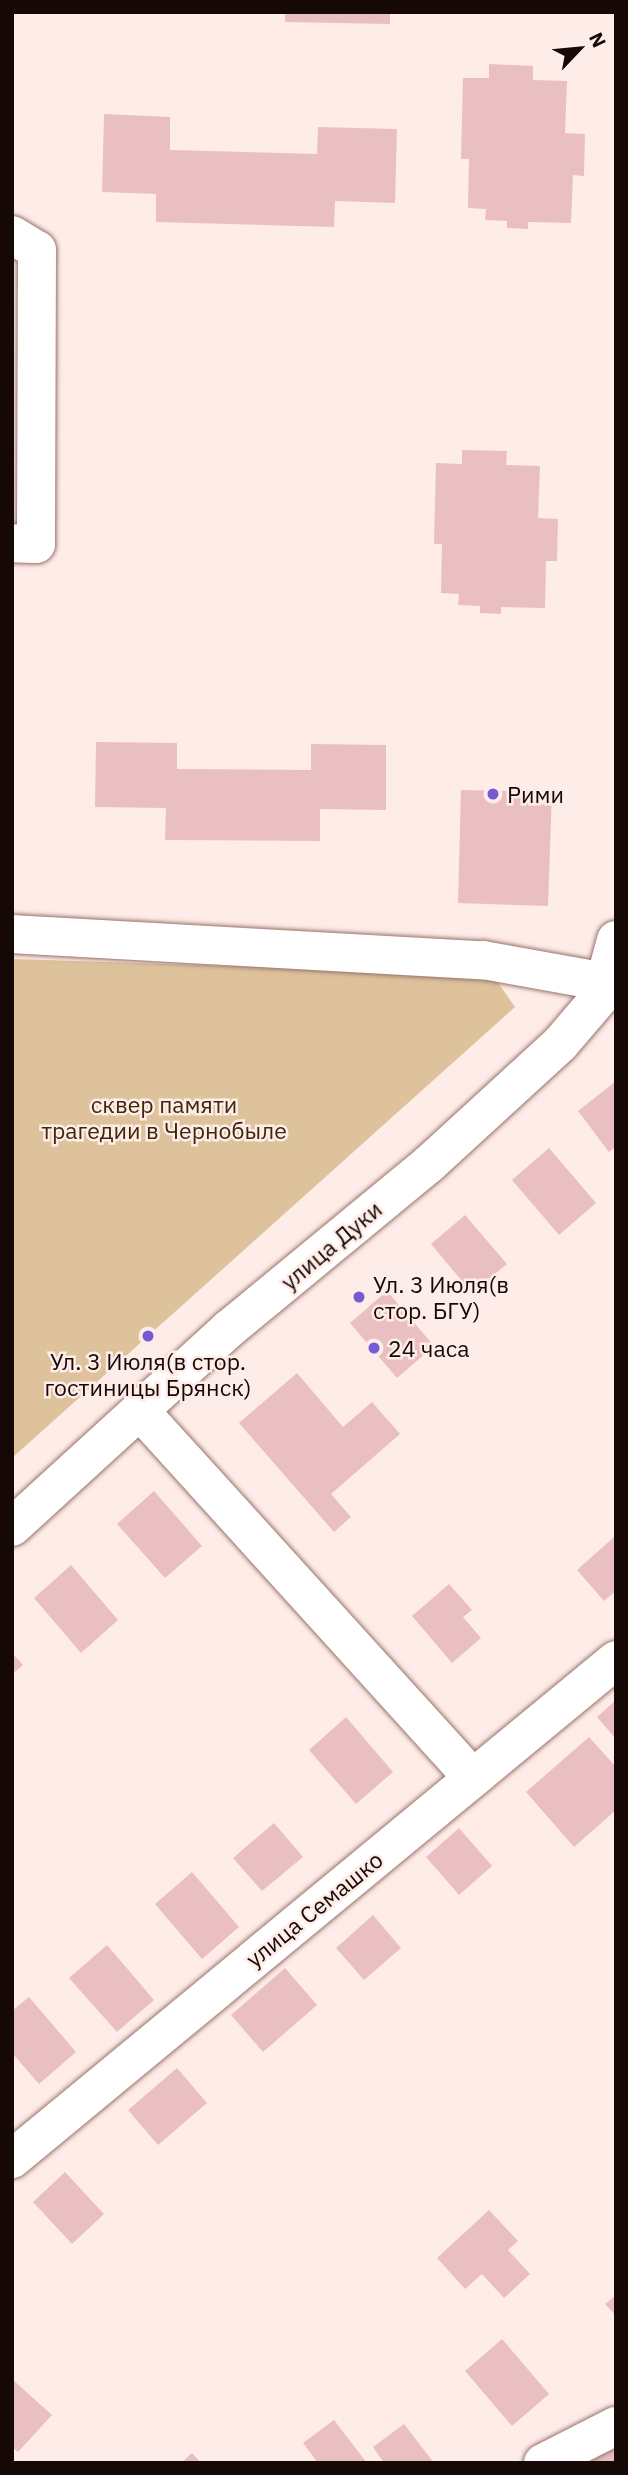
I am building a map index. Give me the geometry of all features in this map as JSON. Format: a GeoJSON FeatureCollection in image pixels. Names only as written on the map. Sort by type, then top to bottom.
{"type":"FeatureCollection","features":[{"type":"Feature","properties":{"kind":"street"},"geometry":{"type":"LineString","coordinates":[[12,235],[37,250],[37,278],[36,544],[12,544]]}},
{"type":"Feature","properties":{"kind":"street"},"geometry":{"type":"LineString","coordinates":[[12,934],[483,960],[611,983]]}},
{"type":"Feature","properties":{"kind":"street","name":"улица Дуки"},"geometry":{"type":"LineString","coordinates":[[12,1527],[230,1328],[429,1164],[560,1044],[611,983],[616,940]]}},
{"type":"Feature","properties":{"kind":"street"},"geometry":{"type":"LineString","coordinates":[[141,1412],[473,1778]]}},
{"type":"Feature","properties":{"kind":"street","name":"улица Семашко"},"geometry":{"type":"LineString","coordinates":[[12,2159],[616,1660]]}},
{"type":"Feature","properties":{"kind":"street"},"geometry":{"type":"LineString","coordinates":[[543,2463],[616,2426]]}},
{"type":"Feature","properties":{"kind":"green space","name":"сквер памяти трагедии в Чернобыле"},"geometry":{"type":"Polygon","coordinates":[[[12,959],[492,974],[515,1007],[12,1458],[12,959]]]}},
{"type":"Feature","properties":{"kind":"building"},"geometry":{"type":"Polygon","coordinates":[[[285,12],[390,12],[390,24],[285,22],[285,12]]]}},
{"type":"Feature","properties":{"kind":"building"},"geometry":{"type":"Polygon","coordinates":[[[489,64],[533,66],[533,80],[567,81],[565,133],[585,134],[584,176],[573,175],[571,223],[528,222],[528,229],[507,228],[507,221],[485,220],[486,209],[468,208],[469,159],[461,159],[463,78],[489,78],[489,64]]]}},
{"type":"Feature","properties":{"kind":"building"},"geometry":{"type":"Polygon","coordinates":[[[104,114],[170,117],[170,150],[317,154],[318,127],[397,129],[395,203],[335,201],[334,227],[156,222],[156,194],[102,192],[104,114]]]}},
{"type":"Feature","properties":{"kind":"building"},"geometry":{"type":"Polygon","coordinates":[[[462,450],[507,451],[506,465],[540,466],[538,518],[558,519],[557,561],[546,561],[545,608],[501,607],[501,614],[480,613],[480,606],[458,605],[459,594],[441,593],[442,544],[434,544],[436,463],[462,464],[462,450]]]}},
{"type":"Feature","properties":{"kind":"building"},"geometry":{"type":"Polygon","coordinates":[[[96,742],[177,743],[177,769],[311,770],[311,744],[386,745],[386,810],[320,809],[320,841],[165,840],[166,808],[95,807],[96,742]]]}},
{"type":"Feature","properties":{"kind":"building"},"geometry":{"type":"Polygon","coordinates":[[[461,790],[552,792],[548,906],[458,903],[461,790]]]}},
{"type":"Feature","properties":{"kind":"building"},"geometry":{"type":"Polygon","coordinates":[[[616,1081],[616,1146],[609,1152],[578,1111],[616,1081]]]}},
{"type":"Feature","properties":{"kind":"building"},"geometry":{"type":"Polygon","coordinates":[[[549,1148],[596,1203],[559,1235],[512,1180],[549,1148]]]}},
{"type":"Feature","properties":{"kind":"building"},"geometry":{"type":"Polygon","coordinates":[[[465,1215],[507,1264],[472,1293],[431,1244],[465,1215]]]}},
{"type":"Feature","properties":{"kind":"building"},"geometry":{"type":"Polygon","coordinates":[[[387,1291],[434,1346],[397,1378],[350,1323],[387,1291]]]}},
{"type":"Feature","properties":{"kind":"building"},"geometry":{"type":"Polygon","coordinates":[[[297,1373],[343,1427],[372,1402],[400,1434],[331,1494],[351,1517],[334,1532],[239,1423],[297,1373]]]}},
{"type":"Feature","properties":{"kind":"building"},"geometry":{"type":"Polygon","coordinates":[[[154,1491],[202,1546],[165,1578],[117,1524],[154,1491]]]}},
{"type":"Feature","properties":{"kind":"building"},"geometry":{"type":"Polygon","coordinates":[[[614,1537],[616,1591],[604,1601],[577,1570],[614,1537]]]}},
{"type":"Feature","properties":{"kind":"building"},"geometry":{"type":"Polygon","coordinates":[[[71,1565],[118,1620],[81,1653],[34,1598],[71,1565]]]}},
{"type":"Feature","properties":{"kind":"building"},"geometry":{"type":"Polygon","coordinates":[[[449,1584],[472,1610],[463,1617],[481,1638],[452,1663],[412,1616],[449,1584]]]}},
{"type":"Feature","properties":{"kind":"building"},"geometry":{"type":"Polygon","coordinates":[[[12,1653],[23,1665],[12,1674],[12,1653]]]}},
{"type":"Feature","properties":{"kind":"building"},"geometry":{"type":"Polygon","coordinates":[[[616,1700],[616,1739],[597,1717],[616,1700]]]}},
{"type":"Feature","properties":{"kind":"building"},"geometry":{"type":"Polygon","coordinates":[[[346,1717],[393,1772],[356,1804],[309,1750],[346,1717]]]}},
{"type":"Feature","properties":{"kind":"building"},"geometry":{"type":"Polygon","coordinates":[[[589,1737],[616,1767],[616,1810],[574,1847],[526,1792],[589,1737]]]}},
{"type":"Feature","properties":{"kind":"building"},"geometry":{"type":"Polygon","coordinates":[[[274,1823],[303,1857],[262,1891],[233,1858],[274,1823]]]}},
{"type":"Feature","properties":{"kind":"building"},"geometry":{"type":"Polygon","coordinates":[[[459,1828],[492,1866],[459,1895],[426,1857],[459,1828]]]}},
{"type":"Feature","properties":{"kind":"building"},"geometry":{"type":"Polygon","coordinates":[[[192,1872],[239,1927],[202,1959],[155,1904],[192,1872]]]}},
{"type":"Feature","properties":{"kind":"building"},"geometry":{"type":"Polygon","coordinates":[[[373,1915],[401,1948],[364,1980],[336,1948],[373,1915]]]}},
{"type":"Feature","properties":{"kind":"building"},"geometry":{"type":"Polygon","coordinates":[[[107,1945],[154,2000],[117,2032],[69,1978],[107,1945]]]}},
{"type":"Feature","properties":{"kind":"building"},"geometry":{"type":"Polygon","coordinates":[[[285,1968],[317,2005],[263,2052],[231,2015],[285,1968]]]}},
{"type":"Feature","properties":{"kind":"building"},"geometry":{"type":"Polygon","coordinates":[[[29,1997],[76,2052],[39,2084],[12,2053],[12,2011],[29,1997]]]}},
{"type":"Feature","properties":{"kind":"building"},"geometry":{"type":"Polygon","coordinates":[[[177,2068],[207,2103],[158,2145],[128,2110],[177,2068]]]}},
{"type":"Feature","properties":{"kind":"building"},"geometry":{"type":"Polygon","coordinates":[[[65,2172],[104,2214],[72,2244],[33,2202],[65,2172]]]}},
{"type":"Feature","properties":{"kind":"building"},"geometry":{"type":"Polygon","coordinates":[[[489,2210],[518,2241],[508,2250],[530,2274],[504,2298],[482,2274],[465,2289],[437,2258],[489,2210]]]}},
{"type":"Feature","properties":{"kind":"building"},"geometry":{"type":"Polygon","coordinates":[[[616,2295],[616,2316],[605,2304],[616,2295]]]}},
{"type":"Feature","properties":{"kind":"building"},"geometry":{"type":"Polygon","coordinates":[[[502,2339],[549,2394],[512,2426],[465,2371],[502,2339]]]}},
{"type":"Feature","properties":{"kind":"building"},"geometry":{"type":"Polygon","coordinates":[[[12,2379],[52,2415],[18,2452],[12,2447],[12,2379]]]}},
{"type":"Feature","properties":{"kind":"building"},"geometry":{"type":"Polygon","coordinates":[[[334,2420],[367,2463],[318,2463],[303,2443],[334,2420]]]}},
{"type":"Feature","properties":{"kind":"building"},"geometry":{"type":"Polygon","coordinates":[[[404,2424],[434,2463],[384,2463],[373,2447],[404,2424]]]}},
{"type":"Feature","properties":{"kind":"building"},"geometry":{"type":"Polygon","coordinates":[[[613,2447],[616,2463],[588,2463],[613,2447]]]}},
{"type":"Feature","properties":{"kind":"building"},"geometry":{"type":"Polygon","coordinates":[[[192,2453],[201,2463],[181,2463],[192,2453]]]}},
{"type":"Feature","properties":{"kind":"place","name":"Рими"},"geometry":{"type":"Point","coordinates":[493,794]}},
{"type":"Feature","properties":{"kind":"place","name":"Ул. 3 Июля(в стор. БГУ)"},"geometry":{"type":"Point","coordinates":[359,1297]}},
{"type":"Feature","properties":{"kind":"place","name":"Ул. 3 Июля(в стор. гостиницы Брянск)"},"geometry":{"type":"Point","coordinates":[148,1336]}},
{"type":"Feature","properties":{"kind":"place","name":"24 часа"},"geometry":{"type":"Point","coordinates":[374,1348]}}]}
